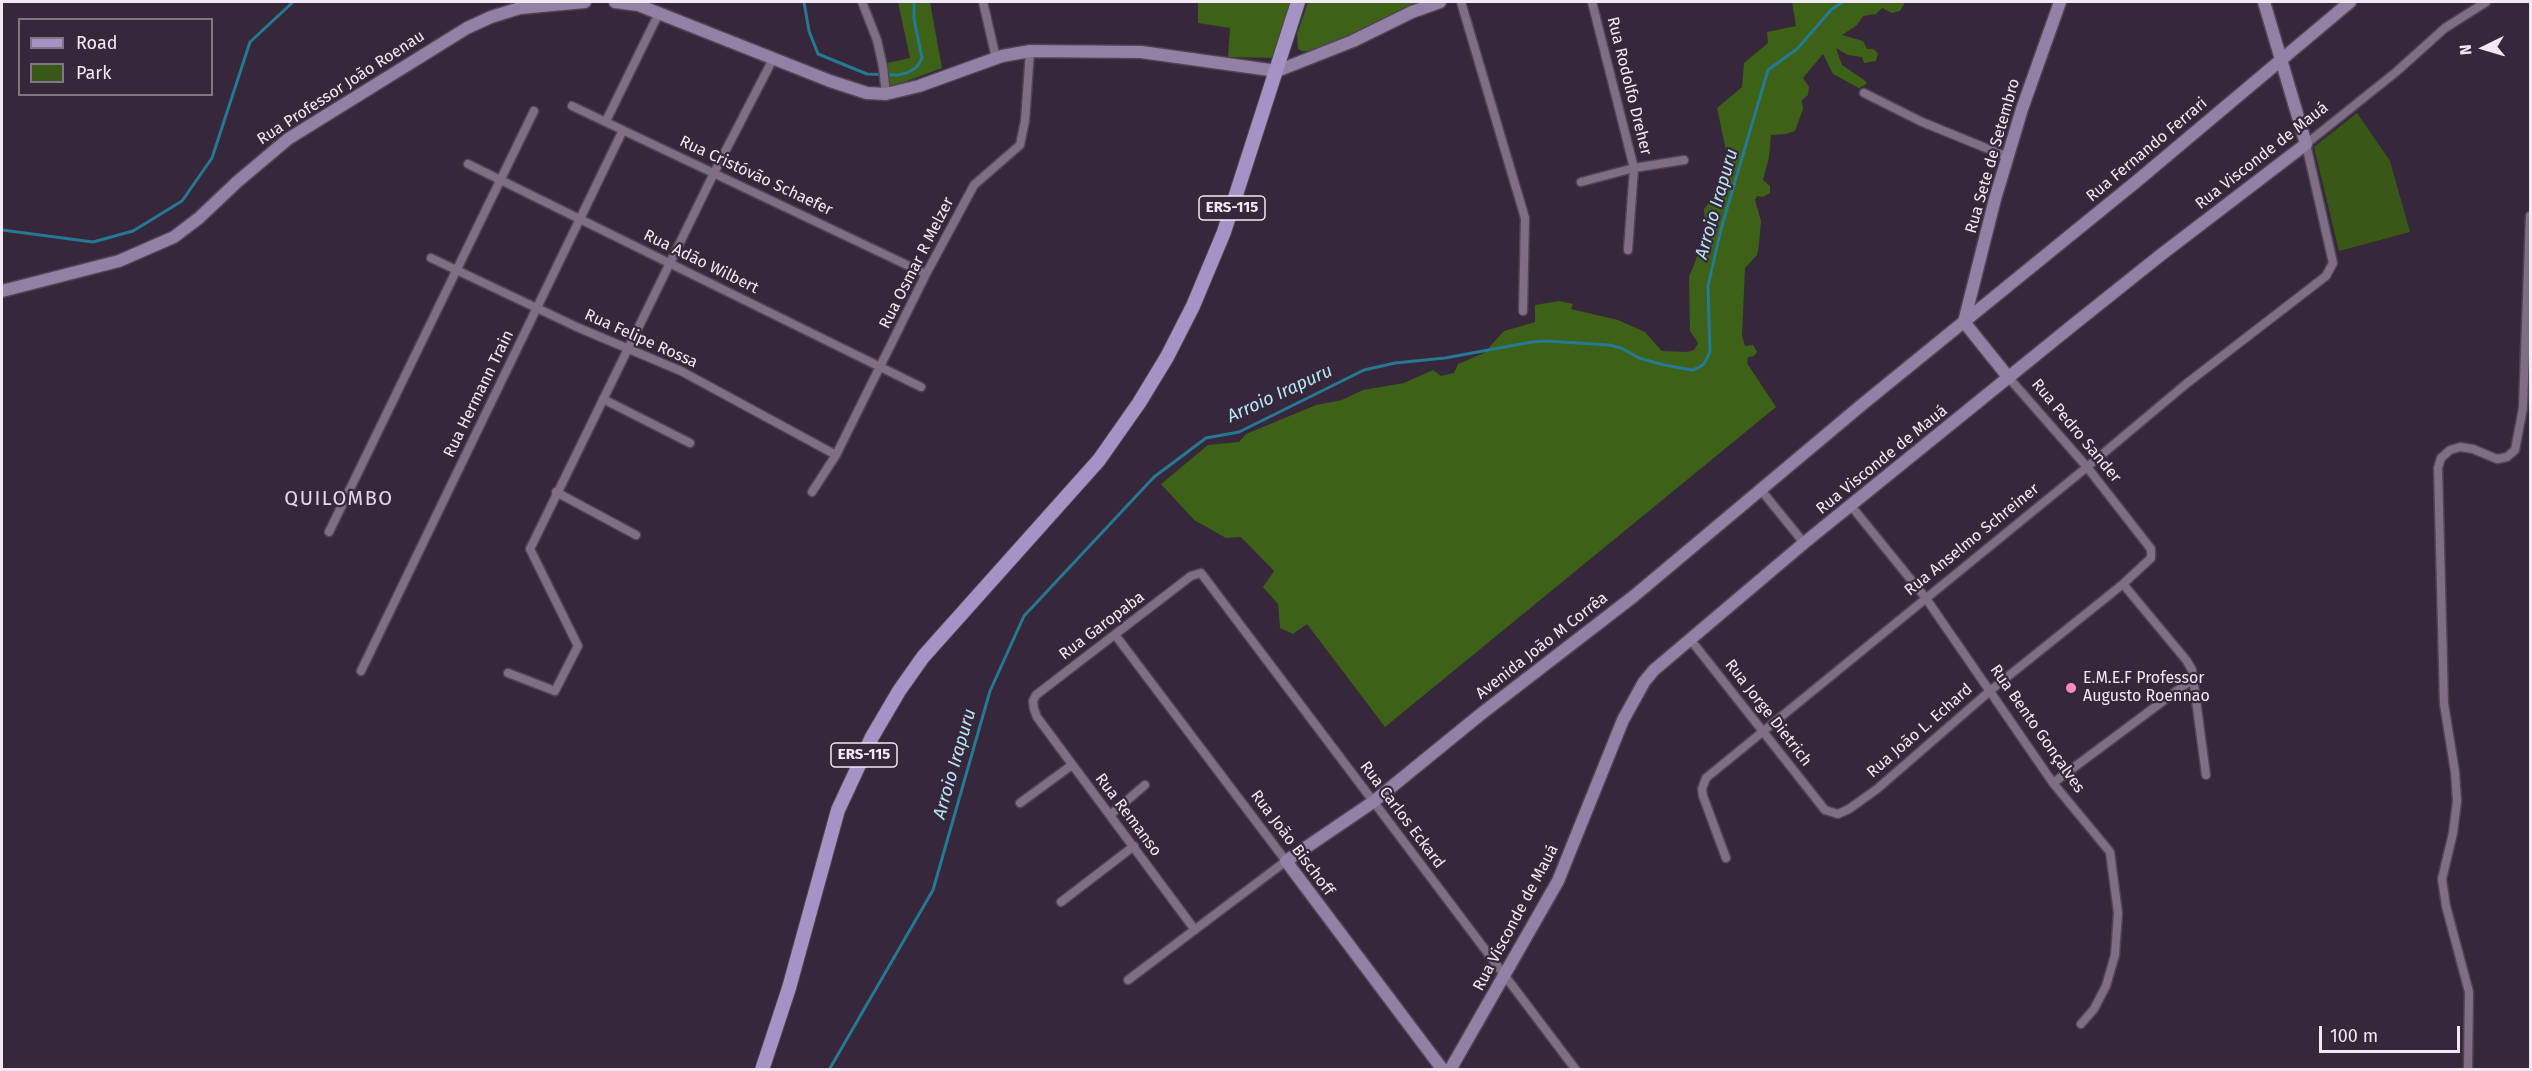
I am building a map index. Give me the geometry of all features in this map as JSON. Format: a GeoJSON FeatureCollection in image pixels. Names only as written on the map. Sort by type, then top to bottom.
{"type":"FeatureCollection","features":[{"type":"Feature","properties":{"kind":"main road","name":"ERS-115"},"geometry":{"type":"LineString","coordinates":[[762,1070],[789,988],[838,810],[873,737],[899,691],[923,657],[1098,460],[1139,403],[1167,357],[1208,274],[1224,232],[1298,2]]}},
{"type":"Feature","properties":{"kind":"street","name":"Rua Professor João Roenau"},"geometry":{"type":"LineString","coordinates":[[2,291],[119,261],[174,237],[288,139],[467,28],[491,16],[520,8],[585,2]]}},
{"type":"Feature","properties":{"kind":"street"},"geometry":{"type":"LineString","coordinates":[[615,2],[638,5],[773,59],[867,93],[886,94],[996,58],[1030,51],[1141,52],[1277,71],[1353,41],[1412,12],[1440,2]]}},
{"type":"Feature","properties":{"kind":"street"},"geometry":{"type":"LineString","coordinates":[[862,2],[877,40],[884,68],[886,94]]}},
{"type":"Feature","properties":{"kind":"street"},"geometry":{"type":"LineString","coordinates":[[983,2],[996,58]]}},
{"type":"Feature","properties":{"kind":"street"},"geometry":{"type":"LineString","coordinates":[[1461,2],[1525,218],[1524,311]]}},
{"type":"Feature","properties":{"kind":"street","name":"Rua Rodolfo Dreher"},"geometry":{"type":"LineString","coordinates":[[1592,2],[1634,168],[1628,250]]}},
{"type":"Feature","properties":{"kind":"street","name":"Rua Sete de Setembro"},"geometry":{"type":"LineString","coordinates":[[1964,322],[2022,109],[2060,2]]}},
{"type":"Feature","properties":{"kind":"street"},"geometry":{"type":"LineString","coordinates":[[2264,2],[2306,144]]}},
{"type":"Feature","properties":{"kind":"street","name":"Rua Fernando Ferrari"},"geometry":{"type":"LineString","coordinates":[[1964,322],[2350,2]]}},
{"type":"Feature","properties":{"kind":"street","name":"Rua Visconde de Mauá"},"geometry":{"type":"LineString","coordinates":[[1450,1070],[1558,881],[1633,700],[1654,670],[1804,543],[1852,507],[2162,254],[2396,72],[2445,27],[2486,2]]}},
{"type":"Feature","properties":{"kind":"street"},"geometry":{"type":"LineString","coordinates":[[606,121],[659,13]]}},
{"type":"Feature","properties":{"kind":"street","name":"Rua Osmar R Melzer"},"geometry":{"type":"LineString","coordinates":[[812,492],[836,455],[926,274],[974,185],[1020,145],[1025,121],[1030,51]]}},
{"type":"Feature","properties":{"kind":"street"},"geometry":{"type":"LineString","coordinates":[[508,673],[555,691],[578,646],[530,549],[627,348],[773,59]]}},
{"type":"Feature","properties":{"kind":"street"},"geometry":{"type":"LineString","coordinates":[[1864,93],[1922,122],[2008,157]]}},
{"type":"Feature","properties":{"kind":"street","name":"Rua Cristóvão Schaefer"},"geometry":{"type":"LineString","coordinates":[[573,106],[926,274]]}},
{"type":"Feature","properties":{"kind":"street"},"geometry":{"type":"LineString","coordinates":[[329,532],[534,111]]}},
{"type":"Feature","properties":{"kind":"street","name":"Rua Hermann Train"},"geometry":{"type":"LineString","coordinates":[[361,671],[623,130]]}},
{"type":"Feature","properties":{"kind":"street","name":"Rua Anselmo Schreiner"},"geometry":{"type":"LineString","coordinates":[[1726,858],[1703,796],[1703,783],[1713,770],[1764,731],[2186,384],[2326,276],[2333,263],[2306,144]]}},
{"type":"Feature","properties":{"kind":"street"},"geometry":{"type":"LineString","coordinates":[[1581,182],[1634,168],[1684,160]]}},
{"type":"Feature","properties":{"kind":"street","name":"Rua Adão Wilbert"},"geometry":{"type":"LineString","coordinates":[[468,164],[921,387]]}},
{"type":"Feature","properties":{"kind":"street"},"geometry":{"type":"LineString","coordinates":[[2468,1070],[2469,992],[2446,906],[2442,879],[2453,833],[2457,801],[2455,772],[2444,704],[2438,468],[2441,458],[2450,450],[2460,447],[2473,449],[2497,459],[2507,457],[2515,450],[2523,408],[2530,216]]}},
{"type":"Feature","properties":{"kind":"street","name":"Rua Felipe Rossa"},"geometry":{"type":"LineString","coordinates":[[431,258],[537,309],[681,371],[836,455]]}},
{"type":"Feature","properties":{"kind":"street","name":"Rua Pedro Sander"},"geometry":{"type":"LineString","coordinates":[[1964,322],[2009,378],[2087,467],[2151,549],[2151,558],[2147,563]]}},
{"type":"Feature","properties":{"kind":"street","name":"Avenida João M Corrêa"},"geometry":{"type":"LineString","coordinates":[[1128,980],[1286,861],[1373,802],[1481,714],[1634,596],[1964,322]]}},
{"type":"Feature","properties":{"kind":"street"},"geometry":{"type":"LineString","coordinates":[[603,399],[690,443]]}},
{"type":"Feature","properties":{"kind":"street"},"geometry":{"type":"LineString","coordinates":[[1761,490],[1804,543]]}},
{"type":"Feature","properties":{"kind":"street"},"geometry":{"type":"LineString","coordinates":[[556,492],[636,536]]}},
{"type":"Feature","properties":{"kind":"street","name":"Rua Bento Gonçalves"},"geometry":{"type":"LineString","coordinates":[[1852,507],[1925,597],[2053,783],[2110,852],[2116,888],[2118,936],[2115,955],[2106,986],[2094,1009],[2081,1024]]}},
{"type":"Feature","properties":{"kind":"street","name":"Rua João L. Echard"},"geometry":{"type":"LineString","coordinates":[[1821,806],[1830,814],[1838,814],[1862,801],[1991,690],[2147,563]]}},
{"type":"Feature","properties":{"kind":"street","name":"Rua Garopaba"},"geometry":{"type":"LineString","coordinates":[[1037,717],[1034,709],[1036,695],[1196,573],[1206,576]]}},
{"type":"Feature","properties":{"kind":"street","name":"Rua Carlos Eckard"},"geometry":{"type":"LineString","coordinates":[[1206,576],[1373,802],[1576,1070]]}},
{"type":"Feature","properties":{"kind":"street"},"geometry":{"type":"LineString","coordinates":[[2122,584],[2187,661],[2194,678],[2206,774]]}},
{"type":"Feature","properties":{"kind":"street","name":"Rua João Bischoff"},"geometry":{"type":"LineString","coordinates":[[1116,636],[1443,1070]]}},
{"type":"Feature","properties":{"kind":"street","name":"Rua Jorge Dietrich"},"geometry":{"type":"LineString","coordinates":[[1690,639],[1821,806]]}},
{"type":"Feature","properties":{"kind":"street"},"geometry":{"type":"LineString","coordinates":[[2053,783],[2194,678]]}},
{"type":"Feature","properties":{"kind":"street","name":"Rua Remanso"},"geometry":{"type":"LineString","coordinates":[[1037,717],[1195,930]]}},
{"type":"Feature","properties":{"kind":"street"},"geometry":{"type":"LineString","coordinates":[[1020,803],[1072,765]]}},
{"type":"Feature","properties":{"kind":"street"},"geometry":{"type":"LineString","coordinates":[[1110,815],[1145,785]]}},
{"type":"Feature","properties":{"kind":"street"},"geometry":{"type":"LineString","coordinates":[[1061,902],[1134,846]]}},
{"type":"Feature","properties":{"kind":"green space"},"geometry":{"type":"Polygon","coordinates":[[[898,2],[930,2],[942,68],[888,88],[887,63],[910,58],[898,2]]]}},
{"type":"Feature","properties":{"kind":"green space"},"geometry":{"type":"Polygon","coordinates":[[[1198,2],[1293,2],[1274,58],[1228,57],[1230,28],[1198,23],[1198,2]]]}},
{"type":"Feature","properties":{"kind":"green space"},"geometry":{"type":"Polygon","coordinates":[[[1308,2],[1418,2],[1339,41],[1309,51],[1302,51],[1298,49],[1297,34],[1308,2]]]}},
{"type":"Feature","properties":{"kind":"green space"},"geometry":{"type":"Polygon","coordinates":[[[1792,2],[1905,2],[1900,11],[1892,13],[1882,8],[1876,14],[1863,16],[1857,25],[1842,35],[1863,41],[1867,49],[1873,49],[1878,53],[1876,61],[1864,63],[1862,57],[1848,55],[1836,48],[1842,65],[1867,82],[1865,85],[1859,88],[1833,74],[1823,54],[1803,78],[1809,87],[1808,95],[1802,100],[1803,109],[1795,131],[1771,135],[1769,157],[1763,180],[1770,186],[1770,193],[1763,197],[1757,196],[1755,200],[1761,221],[1759,244],[1757,255],[1745,268],[1742,336],[1745,346],[1753,345],[1757,352],[1754,356],[1748,357],[1747,363],[1776,407],[1385,727],[1307,624],[1293,634],[1280,628],[1278,604],[1263,587],[1274,571],[1241,537],[1226,538],[1194,520],[1161,484],[1208,445],[1239,442],[1246,434],[1316,405],[1342,400],[1363,390],[1404,383],[1433,370],[1441,376],[1454,373],[1458,364],[1484,353],[1504,331],[1535,322],[1535,305],[1559,301],[1573,304],[1571,309],[1618,320],[1645,332],[1662,351],[1694,350],[1698,343],[1690,331],[1689,277],[1706,234],[1704,209],[1722,186],[1728,160],[1717,108],[1742,87],[1744,63],[1768,43],[1767,32],[1796,26],[1792,2]]]}},
{"type":"Feature","properties":{"kind":"green space"},"geometry":{"type":"Polygon","coordinates":[[[2357,113],[2390,161],[2410,232],[2339,251],[2314,147],[2357,113]]]}},
{"type":"Feature","properties":{"kind":"waterway"},"geometry":{"type":"LineString","coordinates":[[2,230],[93,242],[133,231],[182,201],[212,158],[250,42],[293,2]]}},
{"type":"Feature","properties":{"kind":"waterway"},"geometry":{"type":"LineString","coordinates":[[804,2],[809,31],[818,54],[867,74],[897,75],[907,73],[917,67],[922,58],[914,19],[914,2]]}},
{"type":"Feature","properties":{"kind":"waterway","name":"Arroio Irapuru"},"geometry":{"type":"LineString","coordinates":[[829,1070],[933,890],[990,691],[1024,616],[1154,477],[1206,438],[1239,432],[1364,370],[1395,363],[1445,358],[1546,341],[1609,345],[1621,348],[1639,358],[1692,370],[1704,364],[1710,352],[1708,286],[1721,229],[1768,70],[1797,49],[1832,9],[1843,2]]}},
{"type":"Feature","properties":{"kind":"place","name":"E.M.E.F Professor Augusto Roennao"},"geometry":{"type":"Point","coordinates":[2071,688]}},
{"type":"Feature","properties":{"kind":"district","name":"QUILOMBO"},"geometry":{"type":"Point","coordinates":[339,499]}}]}
